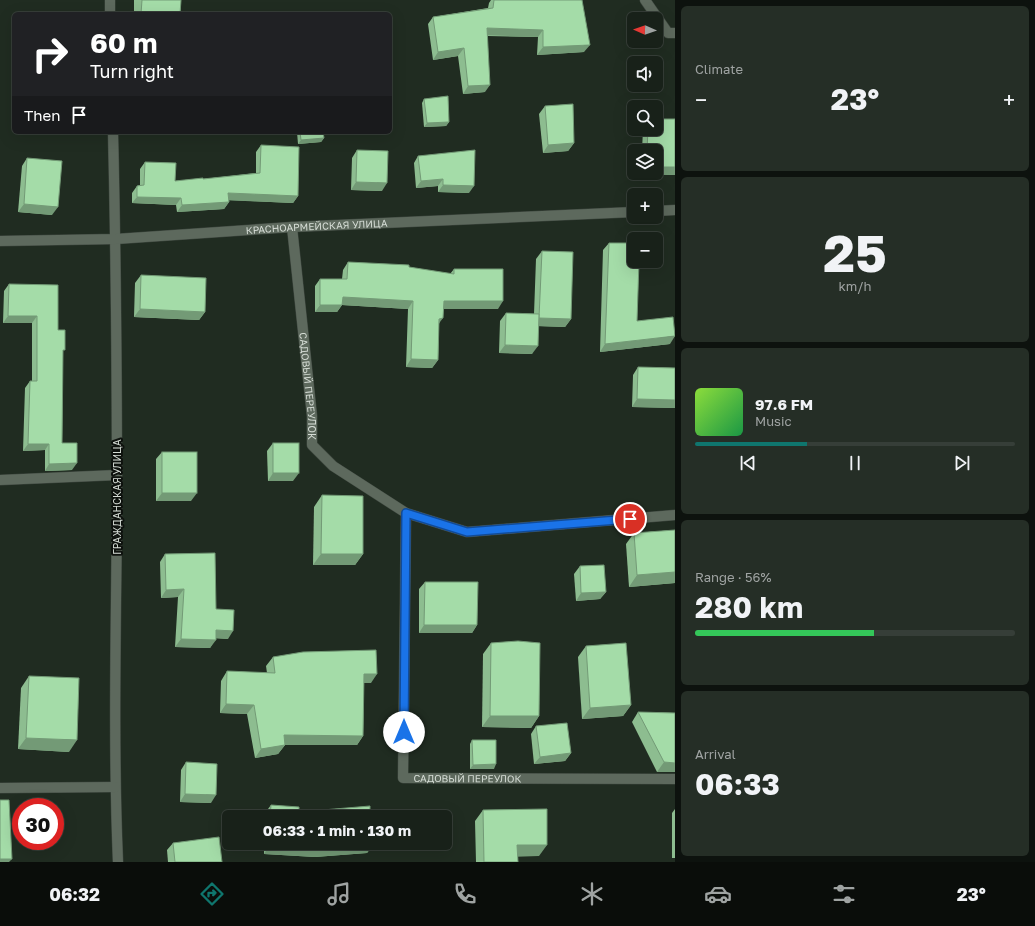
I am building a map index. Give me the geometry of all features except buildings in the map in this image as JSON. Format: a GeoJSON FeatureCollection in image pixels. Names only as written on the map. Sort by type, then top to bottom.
{"type":"FeatureCollection","features":[{"type":"Feature","properties":{"kind":"street"},"geometry":{"type":"LineString","coordinates":[[110,0],[110,12]]}},
{"type":"Feature","properties":{"kind":"street"},"geometry":{"type":"LineString","coordinates":[[645,0],[668,33],[675,33]]}},
{"type":"Feature","properties":{"kind":"street","name":"ГРАЖДАНСКАЯ УЛИЦА"},"geometry":{"type":"LineString","coordinates":[[113,134],[116,239],[117,475],[115,787],[118,862]]}},
{"type":"Feature","properties":{"kind":"street"},"geometry":{"type":"LineString","coordinates":[[663,211],[675,210]]}},
{"type":"Feature","properties":{"kind":"street","name":"КРАСНОАРМЕЙСКАЯ УЛИЦА"},"geometry":{"type":"LineString","coordinates":[[0,241],[116,239],[292,227],[627,212]]}},
{"type":"Feature","properties":{"kind":"street","name":"САДОВЫЙ ПЕРЕУЛОК"},"geometry":{"type":"LineString","coordinates":[[292,227],[312,416],[312,445],[333,466],[406,513],[403,778],[675,779]]}},
{"type":"Feature","properties":{"kind":"street"},"geometry":{"type":"LineString","coordinates":[[0,480],[117,475]]}},
{"type":"Feature","properties":{"kind":"street"},"geometry":{"type":"LineString","coordinates":[[406,513],[467,532],[675,515]]}},
{"type":"Feature","properties":{"kind":"street"},"geometry":{"type":"LineString","coordinates":[[0,788],[115,787]]}},
{"type":"Feature","properties":{"kind":"route"},"geometry":{"type":"LineString","coordinates":[[404,732],[406,513],[467,532],[630,519]]}}]}
